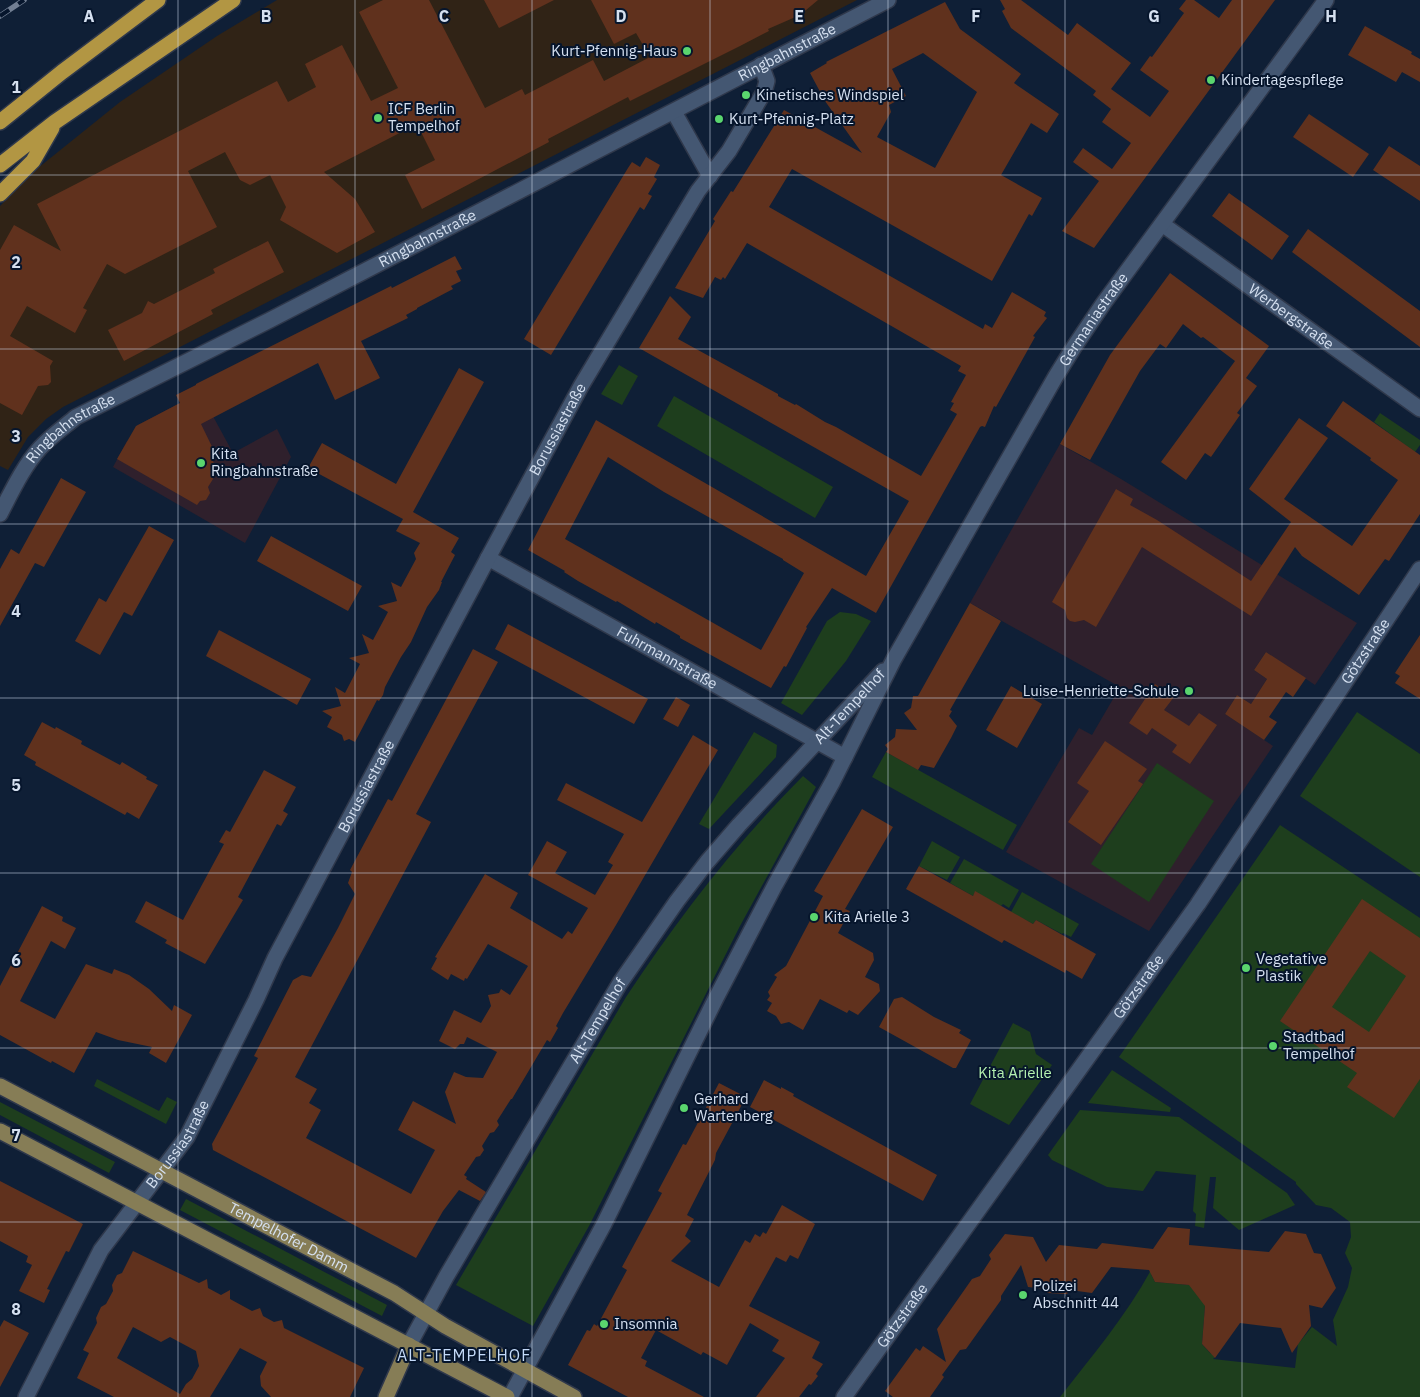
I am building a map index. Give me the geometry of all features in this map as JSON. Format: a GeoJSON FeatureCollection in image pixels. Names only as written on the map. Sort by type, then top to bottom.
{"type":"FeatureCollection","features":[{"type":"Feature","properties":{"kind":"highway"},"geometry":{"type":"LineString","coordinates":[[0,122],[62,72],[158,0]]}},
{"type":"Feature","properties":{"kind":"highway"},"geometry":{"type":"LineString","coordinates":[[0,165],[55,122],[233,0]]}},
{"type":"Feature","properties":{"kind":"highway"},"geometry":{"type":"LineString","coordinates":[[0,194],[33,161],[55,122]]}},
{"type":"Feature","properties":{"kind":"main road","name":"Tempelhofer Damm"},"geometry":{"type":"LineString","coordinates":[[0,1086],[394,1293],[445,1326],[574,1397]]}},
{"type":"Feature","properties":{"kind":"main road"},"geometry":{"type":"LineString","coordinates":[[0,1131],[509,1397]]}},
{"type":"Feature","properties":{"kind":"main road","name":"Alt-Tempelhof"},"geometry":{"type":"LineString","coordinates":[[386,1397],[409,1345]]}},
{"type":"Feature","properties":{"kind":"street","name":"Ringbahnstraße"},"geometry":{"type":"LineString","coordinates":[[0,514],[20,477],[36,453],[76,417],[270,320],[888,0]]}},
{"type":"Feature","properties":{"kind":"street","name":"Germaniastraße"},"geometry":{"type":"LineString","coordinates":[[894,659],[1074,347],[1103,304],[1326,0]]}},
{"type":"Feature","properties":{"kind":"street","name":"Borussiastraße"},"geometry":{"type":"LineString","coordinates":[[26,1397],[101,1250],[188,1136],[275,958],[581,386],[698,191],[729,151],[764,92],[767,81],[761,65]]}},
{"type":"Feature","properties":{"kind":"street"},"geometry":{"type":"LineString","coordinates":[[674,112],[710,176]]}},
{"type":"Feature","properties":{"kind":"street","name":"Werbergstraße"},"geometry":{"type":"LineString","coordinates":[[1162,224],[1420,409]]}},
{"type":"Feature","properties":{"kind":"street","name":"Fuhrmannstraße"},"geometry":{"type":"LineString","coordinates":[[488,558],[845,757]]}},
{"type":"Feature","properties":{"kind":"street","name":"Götzstraße"},"geometry":{"type":"LineString","coordinates":[[844,1397],[1198,904],[1420,569]]}},
{"type":"Feature","properties":{"kind":"street","name":"Alt-Tempelhof"},"geometry":{"type":"LineString","coordinates":[[409,1345],[615,992],[644,946],[707,862],[738,825],[894,659]]}},
{"type":"Feature","properties":{"kind":"street","name":"Alt-Tempelhof"},"geometry":{"type":"LineString","coordinates":[[509,1397],[604,1224],[733,967],[845,757],[894,659]]}},
{"type":"Feature","properties":{"kind":"shaded area"},"geometry":{"type":"Polygon","coordinates":[[[277,0],[857,0],[63,407],[46,419],[28,437],[8,470],[0,466],[0,206],[38,168],[120,102],[217,36],[277,0]]]}},
{"type":"Feature","properties":{"kind":"shaded area","name":"Kita Ringbahnstraße"},"geometry":{"type":"Polygon","coordinates":[[[196,385],[233,453],[277,429],[291,457],[245,543],[113,467],[127,441],[138,447],[144,437],[138,425],[180,403],[176,395],[196,385]]]}},
{"type":"Feature","properties":{"kind":"shaded area","name":"Luise-Henriette-Schule"},"geometry":{"type":"Polygon","coordinates":[[[1060,444],[1121,479],[1357,623],[1315,685],[1266,652],[1254,670],[1267,679],[1251,704],[1237,695],[1225,714],[1273,746],[1149,931],[1006,852],[1079,728],[1092,735],[1120,687],[970,603],[1060,444]]]}},
{"type":"Feature","properties":{"kind":"green space"},"geometry":{"type":"Polygon","coordinates":[[[619,365],[638,376],[622,405],[601,394],[619,365]]]}},
{"type":"Feature","properties":{"kind":"green space"},"geometry":{"type":"Polygon","coordinates":[[[674,396],[833,487],[815,518],[657,426],[674,396]]]}},
{"type":"Feature","properties":{"kind":"green space"},"geometry":{"type":"Polygon","coordinates":[[[1380,413],[1420,440],[1420,445],[1415,452],[1374,422],[1380,413]]]}},
{"type":"Feature","properties":{"kind":"green space"},"geometry":{"type":"Polygon","coordinates":[[[840,612],[856,614],[871,621],[846,661],[802,715],[781,703],[827,621],[840,612]]]}},
{"type":"Feature","properties":{"kind":"green space"},"geometry":{"type":"Polygon","coordinates":[[[1357,712],[1420,754],[1420,877],[1300,796],[1357,712]]]}},
{"type":"Feature","properties":{"kind":"green space"},"geometry":{"type":"Polygon","coordinates":[[[754,732],[777,745],[776,757],[709,829],[699,824],[754,732]]]}},
{"type":"Feature","properties":{"kind":"green space"},"geometry":{"type":"Polygon","coordinates":[[[886,752],[1017,825],[1003,850],[872,777],[886,752]]]}},
{"type":"Feature","properties":{"kind":"green space"},"geometry":{"type":"Polygon","coordinates":[[[1157,763],[1214,801],[1149,902],[1091,864],[1157,763]]]}},
{"type":"Feature","properties":{"kind":"green space"},"geometry":{"type":"Polygon","coordinates":[[[803,776],[816,787],[740,926],[589,1226],[533,1326],[456,1285],[626,997],[646,967],[687,910],[731,855],[803,776]]]}},
{"type":"Feature","properties":{"kind":"green space","name":"Stadtbad Tempelhof"},"geometry":{"type":"Polygon","coordinates":[[[1280,825],[1420,918],[1420,1397],[1060,1397],[1120,1320],[1151,1270],[1155,1282],[1201,1286],[1205,1306],[1202,1344],[1210,1353],[1216,1356],[1213,1359],[1295,1368],[1298,1344],[1312,1327],[1337,1346],[1333,1320],[1348,1287],[1352,1268],[1345,1253],[1351,1237],[1350,1222],[1331,1208],[1316,1205],[1296,1182],[1119,1057],[1280,825]]]}},
{"type":"Feature","properties":{"kind":"green space"},"geometry":{"type":"Polygon","coordinates":[[[932,841],[960,857],[947,880],[919,866],[932,841]]]}},
{"type":"Feature","properties":{"kind":"green space"},"geometry":{"type":"Polygon","coordinates":[[[964,859],[1019,890],[1009,908],[1003,904],[1001,906],[975,892],[973,896],[950,883],[964,859]]]}},
{"type":"Feature","properties":{"kind":"green space"},"geometry":{"type":"Polygon","coordinates":[[[1022,892],[1079,924],[1071,937],[1036,920],[1033,924],[1011,912],[1022,892]]]}},
{"type":"Feature","properties":{"kind":"green space","name":"Kita Arielle"},"geometry":{"type":"Polygon","coordinates":[[[1013,1023],[1030,1032],[1036,1054],[1052,1065],[1009,1125],[970,1104],[1013,1023]]]}},
{"type":"Feature","properties":{"kind":"green space"},"geometry":{"type":"Polygon","coordinates":[[[1112,1070],[1171,1108],[1170,1112],[1088,1103],[1112,1070]]]}},
{"type":"Feature","properties":{"kind":"green space"},"geometry":{"type":"Polygon","coordinates":[[[97,1079],[159,1111],[167,1097],[177,1102],[166,1124],[94,1086],[97,1079]]]}},
{"type":"Feature","properties":{"kind":"green space"},"geometry":{"type":"Polygon","coordinates":[[[0,1102],[115,1162],[109,1173],[0,1115],[0,1102]]]}},
{"type":"Feature","properties":{"kind":"green space"},"geometry":{"type":"Polygon","coordinates":[[[1080,1110],[1179,1117],[1287,1193],[1295,1205],[1239,1230],[1213,1208],[1216,1177],[1210,1177],[1204,1228],[1195,1226],[1196,1214],[1193,1211],[1196,1175],[1156,1171],[1143,1191],[1107,1187],[1052,1160],[1048,1155],[1080,1110]]]}},
{"type":"Feature","properties":{"kind":"green space"},"geometry":{"type":"Polygon","coordinates":[[[186,1199],[387,1305],[382,1316],[180,1210],[186,1199]]]}},
{"type":"Feature","properties":{"kind":"building"},"geometry":{"type":"Polygon","coordinates":[[[383,0],[429,0],[485,108],[522,89],[525,95],[593,60],[604,81],[650,57],[636,33],[614,44],[591,0],[818,0],[800,15],[768,29],[769,31],[630,101],[628,97],[548,139],[549,142],[422,209],[405,175],[435,160],[417,124],[324,172],[355,199],[375,232],[337,253],[280,220],[286,207],[270,175],[250,185],[240,180],[225,152],[188,171],[217,227],[125,274],[107,264],[83,308],[87,310],[75,333],[27,306],[10,336],[53,361],[50,366],[51,382],[48,385],[38,386],[22,415],[0,403],[0,250],[14,225],[61,251],[37,204],[277,81],[288,102],[316,87],[305,64],[342,45],[371,101],[398,88],[359,12],[383,0]]]}},
{"type":"Feature","properties":{"kind":"building","name":"Kurt-Pfennig-Haus"},"geometry":{"type":"Polygon","coordinates":[[[484,0],[554,0],[499,28],[484,0]]]}},
{"type":"Feature","properties":{"kind":"building"},"geometry":{"type":"Polygon","coordinates":[[[1000,0],[1021,0],[1068,35],[1077,23],[1131,63],[1111,89],[1150,117],[1169,91],[1140,70],[1150,56],[1152,57],[1184,13],[1179,9],[1186,0],[1194,0],[1219,18],[1232,0],[1275,0],[1094,248],[1062,231],[1099,181],[1073,162],[1083,148],[1112,169],[1131,143],[1102,122],[1111,109],[1093,95],[1096,91],[1011,28],[1002,11],[1005,9],[1000,0]]]}},
{"type":"Feature","properties":{"kind":"building"},"geometry":{"type":"Polygon","coordinates":[[[945,2],[960,29],[1021,74],[1014,83],[1059,114],[1047,133],[1031,123],[1001,175],[1042,198],[1032,216],[1029,214],[992,281],[792,169],[769,207],[983,329],[985,324],[992,328],[1012,292],[1046,312],[1044,316],[1047,318],[1033,336],[1035,337],[996,407],[994,406],[985,427],[980,427],[876,613],[832,588],[806,627],[786,667],[784,666],[771,688],[680,638],[680,636],[656,622],[655,624],[617,601],[578,581],[565,571],[528,550],[596,420],[866,576],[909,501],[639,348],[670,296],[691,317],[678,339],[921,476],[957,414],[950,410],[954,403],[951,402],[966,375],[958,371],[961,366],[747,243],[725,279],[723,277],[721,280],[715,277],[703,298],[675,288],[715,221],[713,219],[731,191],[733,192],[784,110],[862,153],[825,101],[810,73],[826,62],[945,2]],[[923,53],[892,69],[906,96],[889,105],[891,112],[877,137],[935,168],[977,92],[923,53]],[[608,457],[565,539],[761,650],[804,573],[783,559],[664,492],[608,457]]]}},
{"type":"Feature","properties":{"kind":"building"},"geometry":{"type":"Polygon","coordinates":[[[1365,26],[1412,52],[1411,54],[1420,59],[1420,82],[1402,72],[1396,82],[1348,55],[1365,26]]]}},
{"type":"Feature","properties":{"kind":"building"},"geometry":{"type":"Polygon","coordinates":[[[1309,114],[1369,154],[1353,177],[1293,137],[1309,114]]]}},
{"type":"Feature","properties":{"kind":"building"},"geometry":{"type":"Polygon","coordinates":[[[1389,146],[1420,166],[1420,201],[1373,170],[1389,146]]]}},
{"type":"Feature","properties":{"kind":"building"},"geometry":{"type":"Polygon","coordinates":[[[646,157],[660,165],[654,177],[657,179],[648,194],[652,196],[644,210],[640,207],[551,355],[524,339],[632,162],[640,167],[646,157]]]}},
{"type":"Feature","properties":{"kind":"building"},"geometry":{"type":"Polygon","coordinates":[[[1229,193],[1289,236],[1272,260],[1212,216],[1229,193]]]}},
{"type":"Feature","properties":{"kind":"building"},"geometry":{"type":"Polygon","coordinates":[[[1308,229],[1420,311],[1420,347],[1292,252],[1308,229]]]}},
{"type":"Feature","properties":{"kind":"building"},"geometry":{"type":"Polygon","coordinates":[[[268,241],[284,272],[211,310],[213,314],[124,361],[108,330],[142,313],[148,301],[154,304],[215,273],[213,269],[268,241]]]}},
{"type":"Feature","properties":{"kind":"building"},"geometry":{"type":"Polygon","coordinates":[[[455,256],[462,269],[456,271],[461,281],[451,286],[453,289],[406,315],[408,318],[361,341],[380,378],[335,400],[318,363],[201,424],[216,455],[213,461],[215,466],[211,474],[213,479],[208,487],[210,493],[206,500],[200,501],[197,505],[117,459],[136,426],[180,403],[176,395],[391,286],[392,288],[455,256]]]}},
{"type":"Feature","properties":{"kind":"building"},"geometry":{"type":"Polygon","coordinates":[[[1170,273],[1269,346],[1246,378],[1257,386],[1237,413],[1240,415],[1211,457],[1205,453],[1186,480],[1161,462],[1235,361],[1183,324],[1166,348],[1160,344],[1140,371],[1090,460],[1060,444],[1110,355],[1170,273]]]}},
{"type":"Feature","properties":{"kind":"building"},"geometry":{"type":"Polygon","coordinates":[[[459,368],[484,382],[413,512],[459,538],[451,552],[455,555],[441,582],[439,590],[427,607],[411,642],[385,687],[383,695],[379,701],[377,700],[355,742],[349,739],[344,741],[342,735],[327,727],[332,717],[322,711],[341,706],[335,687],[345,693],[360,664],[349,658],[369,653],[362,634],[373,640],[388,612],[378,606],[397,601],[391,582],[401,587],[416,559],[414,553],[420,543],[396,531],[403,519],[308,468],[322,443],[396,484],[459,368]]]}},
{"type":"Feature","properties":{"kind":"building"},"geometry":{"type":"Polygon","coordinates":[[[1343,401],[1420,455],[1420,514],[1389,561],[1385,559],[1359,595],[1302,556],[1295,547],[1251,616],[1142,547],[1096,627],[1084,620],[1070,621],[1065,610],[1052,602],[1116,489],[1133,499],[1130,505],[1157,520],[1251,581],[1291,522],[1249,489],[1299,418],[1328,438],[1284,499],[1352,546],[1398,480],[1326,426],[1343,401]]]}},
{"type":"Feature","properties":{"kind":"building"},"geometry":{"type":"Polygon","coordinates":[[[61,478],[86,492],[44,567],[35,563],[0,626],[0,569],[11,549],[19,554],[61,478]]]}},
{"type":"Feature","properties":{"kind":"building"},"geometry":{"type":"Polygon","coordinates":[[[149,526],[174,540],[132,616],[124,612],[100,655],[75,641],[99,598],[106,602],[149,526]]]}},
{"type":"Feature","properties":{"kind":"building"},"geometry":{"type":"Polygon","coordinates":[[[271,536],[362,586],[348,611],[257,561],[271,536]]]}},
{"type":"Feature","properties":{"kind":"building"},"geometry":{"type":"Polygon","coordinates":[[[970,603],[1001,621],[950,710],[952,711],[949,716],[957,726],[951,738],[934,768],[921,765],[918,770],[886,752],[888,749],[885,745],[895,737],[896,729],[917,730],[904,713],[911,708],[913,696],[918,696],[970,603]]]}},
{"type":"Feature","properties":{"kind":"building"},"geometry":{"type":"Polygon","coordinates":[[[508,624],[648,699],[634,724],[495,649],[508,624]]]}},
{"type":"Feature","properties":{"kind":"building"},"geometry":{"type":"Polygon","coordinates":[[[219,630],[311,679],[297,705],[206,656],[219,630]]]}},
{"type":"Feature","properties":{"kind":"building"},"geometry":{"type":"Polygon","coordinates":[[[1420,635],[1420,699],[1395,683],[1400,676],[1395,673],[1420,635]]]}},
{"type":"Feature","properties":{"kind":"building"},"geometry":{"type":"Polygon","coordinates":[[[473,649],[498,662],[416,814],[431,822],[295,1077],[317,1089],[309,1103],[321,1110],[306,1138],[411,1194],[435,1150],[398,1130],[413,1101],[456,1124],[445,1092],[454,1072],[466,1077],[483,1078],[497,1052],[467,1037],[464,1044],[460,1044],[455,1049],[439,1041],[454,1010],[481,1023],[491,1006],[488,995],[499,993],[501,989],[510,995],[528,966],[488,944],[464,981],[451,974],[448,980],[431,969],[437,958],[435,957],[485,874],[518,893],[510,908],[562,939],[568,931],[572,934],[588,908],[528,875],[547,841],[567,852],[555,873],[595,895],[613,865],[608,862],[624,834],[557,800],[566,783],[642,822],[693,735],[718,750],[563,1013],[556,1026],[558,1028],[550,1042],[547,1040],[497,1121],[499,1125],[494,1132],[490,1133],[482,1146],[484,1150],[480,1156],[476,1157],[464,1175],[467,1177],[466,1179],[486,1192],[480,1201],[459,1190],[443,1211],[416,1258],[213,1150],[212,1144],[258,1058],[254,1056],[293,980],[302,975],[311,977],[338,928],[355,894],[348,883],[352,872],[350,870],[388,799],[392,801],[473,649]]]}},
{"type":"Feature","properties":{"kind":"building"},"geometry":{"type":"Polygon","coordinates":[[[1266,652],[1306,678],[1293,697],[1286,692],[1269,717],[1277,722],[1264,740],[1225,714],[1237,695],[1251,704],[1267,679],[1254,670],[1266,652]]]}},
{"type":"Feature","properties":{"kind":"building"},"geometry":{"type":"Polygon","coordinates":[[[1155,684],[1174,697],[1164,710],[1189,726],[1199,713],[1217,725],[1190,764],[1172,752],[1177,745],[1152,728],[1147,735],[1129,723],[1155,684]]]}},
{"type":"Feature","properties":{"kind":"building"},"geometry":{"type":"Polygon","coordinates":[[[1011,686],[1042,704],[1017,748],[986,730],[1011,686]]]}},
{"type":"Feature","properties":{"kind":"building"},"geometry":{"type":"Polygon","coordinates":[[[676,697],[690,705],[678,727],[663,719],[676,697]]]}},
{"type":"Feature","properties":{"kind":"building"},"geometry":{"type":"Polygon","coordinates":[[[42,722],[82,741],[81,744],[120,765],[122,762],[158,785],[139,819],[127,812],[125,815],[35,765],[36,762],[24,755],[42,722]]]}},
{"type":"Feature","properties":{"kind":"building"},"geometry":{"type":"Polygon","coordinates":[[[1105,741],[1147,769],[1138,781],[1143,784],[1101,845],[1068,822],[1089,791],[1077,783],[1105,741]]]}},
{"type":"Feature","properties":{"kind":"building"},"geometry":{"type":"Polygon","coordinates":[[[264,770],[296,787],[283,811],[288,814],[281,826],[277,824],[238,897],[243,900],[205,964],[165,943],[167,940],[135,922],[146,901],[183,920],[224,844],[219,842],[226,830],[230,832],[264,770]]]}},
{"type":"Feature","properties":{"kind":"building"},"geometry":{"type":"Polygon","coordinates":[[[862,809],[893,827],[845,909],[850,911],[838,933],[873,953],[874,960],[865,977],[879,984],[880,991],[858,1015],[849,1010],[847,1013],[820,999],[803,1030],[789,1022],[781,1024],[776,1016],[767,1011],[772,1003],[767,1000],[770,996],[768,992],[777,977],[774,975],[786,966],[823,896],[814,891],[862,809]]]}},
{"type":"Feature","properties":{"kind":"building"},"geometry":{"type":"Polygon","coordinates":[[[919,866],[973,896],[975,891],[1033,924],[1036,920],[1096,954],[1082,979],[1066,970],[1065,973],[1004,940],[1002,943],[906,889],[919,866]]]}},
{"type":"Feature","properties":{"kind":"building"},"geometry":{"type":"Polygon","coordinates":[[[1362,899],[1420,938],[1420,1079],[1394,1118],[1347,1087],[1357,1073],[1280,1021],[1362,899]],[[1370,951],[1332,1007],[1369,1032],[1406,976],[1370,951]]]}},
{"type":"Feature","properties":{"kind":"building"},"geometry":{"type":"Polygon","coordinates":[[[42,906],[63,917],[62,921],[76,928],[65,949],[51,941],[20,1001],[55,1019],[86,964],[112,974],[114,969],[129,975],[149,989],[172,1011],[174,1005],[192,1015],[166,1063],[149,1053],[152,1047],[118,1040],[96,1032],[74,1073],[52,1061],[51,1063],[0,1035],[0,986],[42,906]]]}},
{"type":"Feature","properties":{"kind":"building"},"geometry":{"type":"Polygon","coordinates":[[[902,997],[934,1017],[961,1030],[959,1033],[971,1040],[956,1068],[879,1027],[894,999],[902,997]]]}},
{"type":"Feature","properties":{"kind":"building"},"geometry":{"type":"Polygon","coordinates":[[[764,1080],[794,1094],[793,1096],[937,1175],[923,1201],[750,1107],[764,1080]]]}},
{"type":"Feature","properties":{"kind":"building"},"geometry":{"type":"Polygon","coordinates":[[[719,1083],[746,1097],[716,1153],[715,1160],[687,1215],[694,1219],[685,1236],[691,1241],[671,1261],[719,1287],[745,1240],[750,1243],[755,1234],[760,1237],[763,1232],[766,1234],[782,1205],[815,1224],[798,1259],[790,1255],[786,1262],[776,1257],[749,1306],[820,1342],[812,1358],[823,1364],[816,1374],[818,1376],[799,1397],[756,1397],[785,1358],[772,1351],[779,1340],[750,1323],[727,1365],[703,1352],[701,1355],[656,1330],[641,1358],[647,1361],[645,1366],[704,1397],[628,1397],[568,1365],[587,1330],[590,1331],[594,1324],[597,1326],[627,1270],[622,1267],[662,1193],[658,1191],[683,1144],[686,1145],[719,1083]]]}},
{"type":"Feature","properties":{"kind":"building"},"geometry":{"type":"Polygon","coordinates":[[[0,1181],[83,1224],[69,1252],[66,1251],[47,1289],[50,1290],[44,1303],[19,1291],[32,1265],[26,1262],[28,1256],[0,1241],[0,1181]]]}},
{"type":"Feature","properties":{"kind":"building"},"geometry":{"type":"Polygon","coordinates":[[[1168,1227],[1190,1229],[1189,1245],[1269,1252],[1285,1231],[1306,1234],[1314,1253],[1321,1254],[1336,1288],[1322,1308],[1309,1305],[1311,1326],[1292,1353],[1281,1328],[1240,1323],[1215,1358],[1202,1344],[1205,1306],[1189,1285],[1155,1282],[1149,1270],[1111,1267],[1092,1293],[1070,1290],[1067,1294],[1047,1293],[1045,1289],[1028,1287],[1021,1265],[1001,1296],[1001,1300],[966,1349],[960,1350],[942,1375],[944,1377],[930,1397],[893,1397],[885,1391],[916,1348],[920,1351],[923,1346],[946,1362],[937,1329],[972,1279],[980,1276],[991,1259],[989,1255],[1005,1234],[1033,1237],[1046,1262],[1059,1245],[1097,1249],[1102,1243],[1153,1249],[1168,1227]]]}},
{"type":"Feature","properties":{"kind":"building"},"geometry":{"type":"Polygon","coordinates":[[[133,1251],[199,1283],[207,1279],[208,1288],[221,1295],[230,1290],[230,1299],[252,1311],[260,1308],[263,1316],[274,1322],[282,1320],[284,1328],[364,1368],[350,1397],[271,1397],[261,1386],[260,1376],[267,1362],[240,1348],[210,1397],[114,1397],[77,1378],[89,1353],[83,1350],[97,1323],[96,1318],[101,1307],[106,1304],[113,1291],[112,1285],[117,1275],[122,1273],[133,1251]],[[133,1327],[117,1358],[180,1394],[186,1384],[192,1379],[199,1366],[196,1351],[170,1337],[161,1342],[133,1327]]]}},
{"type":"Feature","properties":{"kind":"building"},"geometry":{"type":"Polygon","coordinates":[[[4,1320],[29,1333],[0,1387],[0,1327],[4,1320]]]}},
{"type":"Feature","properties":{"kind":"railway"},"geometry":{"type":"LineString","coordinates":[[0,16],[24,0]]}},
{"type":"Feature","properties":{"kind":"place","name":"Kurt-Pfennig-Haus"},"geometry":{"type":"Point","coordinates":[687,51]}},
{"type":"Feature","properties":{"kind":"place","name":"Kindertagespflege"},"geometry":{"type":"Point","coordinates":[1211,80]}},
{"type":"Feature","properties":{"kind":"place","name":"Kinetisches Windspiel"},"geometry":{"type":"Point","coordinates":[746,95]}},
{"type":"Feature","properties":{"kind":"place","name":"ICF Berlin Tempelhof"},"geometry":{"type":"Point","coordinates":[378,118]}},
{"type":"Feature","properties":{"kind":"place","name":"Kurt-Pfennig-Platz"},"geometry":{"type":"Point","coordinates":[719,119]}},
{"type":"Feature","properties":{"kind":"place","name":"Kita Ringbahnstraße"},"geometry":{"type":"Point","coordinates":[201,463]}},
{"type":"Feature","properties":{"kind":"place","name":"Luise-Henriette-Schule"},"geometry":{"type":"Point","coordinates":[1189,691]}},
{"type":"Feature","properties":{"kind":"place","name":"Kita Arielle 3"},"geometry":{"type":"Point","coordinates":[814,917]}},
{"type":"Feature","properties":{"kind":"place","name":"Vegetative Plastik"},"geometry":{"type":"Point","coordinates":[1246,968]}},
{"type":"Feature","properties":{"kind":"place","name":"Stadtbad Tempelhof"},"geometry":{"type":"Point","coordinates":[1273,1046]}},
{"type":"Feature","properties":{"kind":"place","name":"Gerhard Wartenberg"},"geometry":{"type":"Point","coordinates":[684,1108]}},
{"type":"Feature","properties":{"kind":"place","name":"Polizei Abschnitt 44"},"geometry":{"type":"Point","coordinates":[1023,1295]}},
{"type":"Feature","properties":{"kind":"place","name":"Insomnia"},"geometry":{"type":"Point","coordinates":[604,1324]}},
{"type":"Feature","properties":{"kind":"district","name":"ALT-TEMPELHOF"},"geometry":{"type":"Point","coordinates":[464,1355]}}]}
